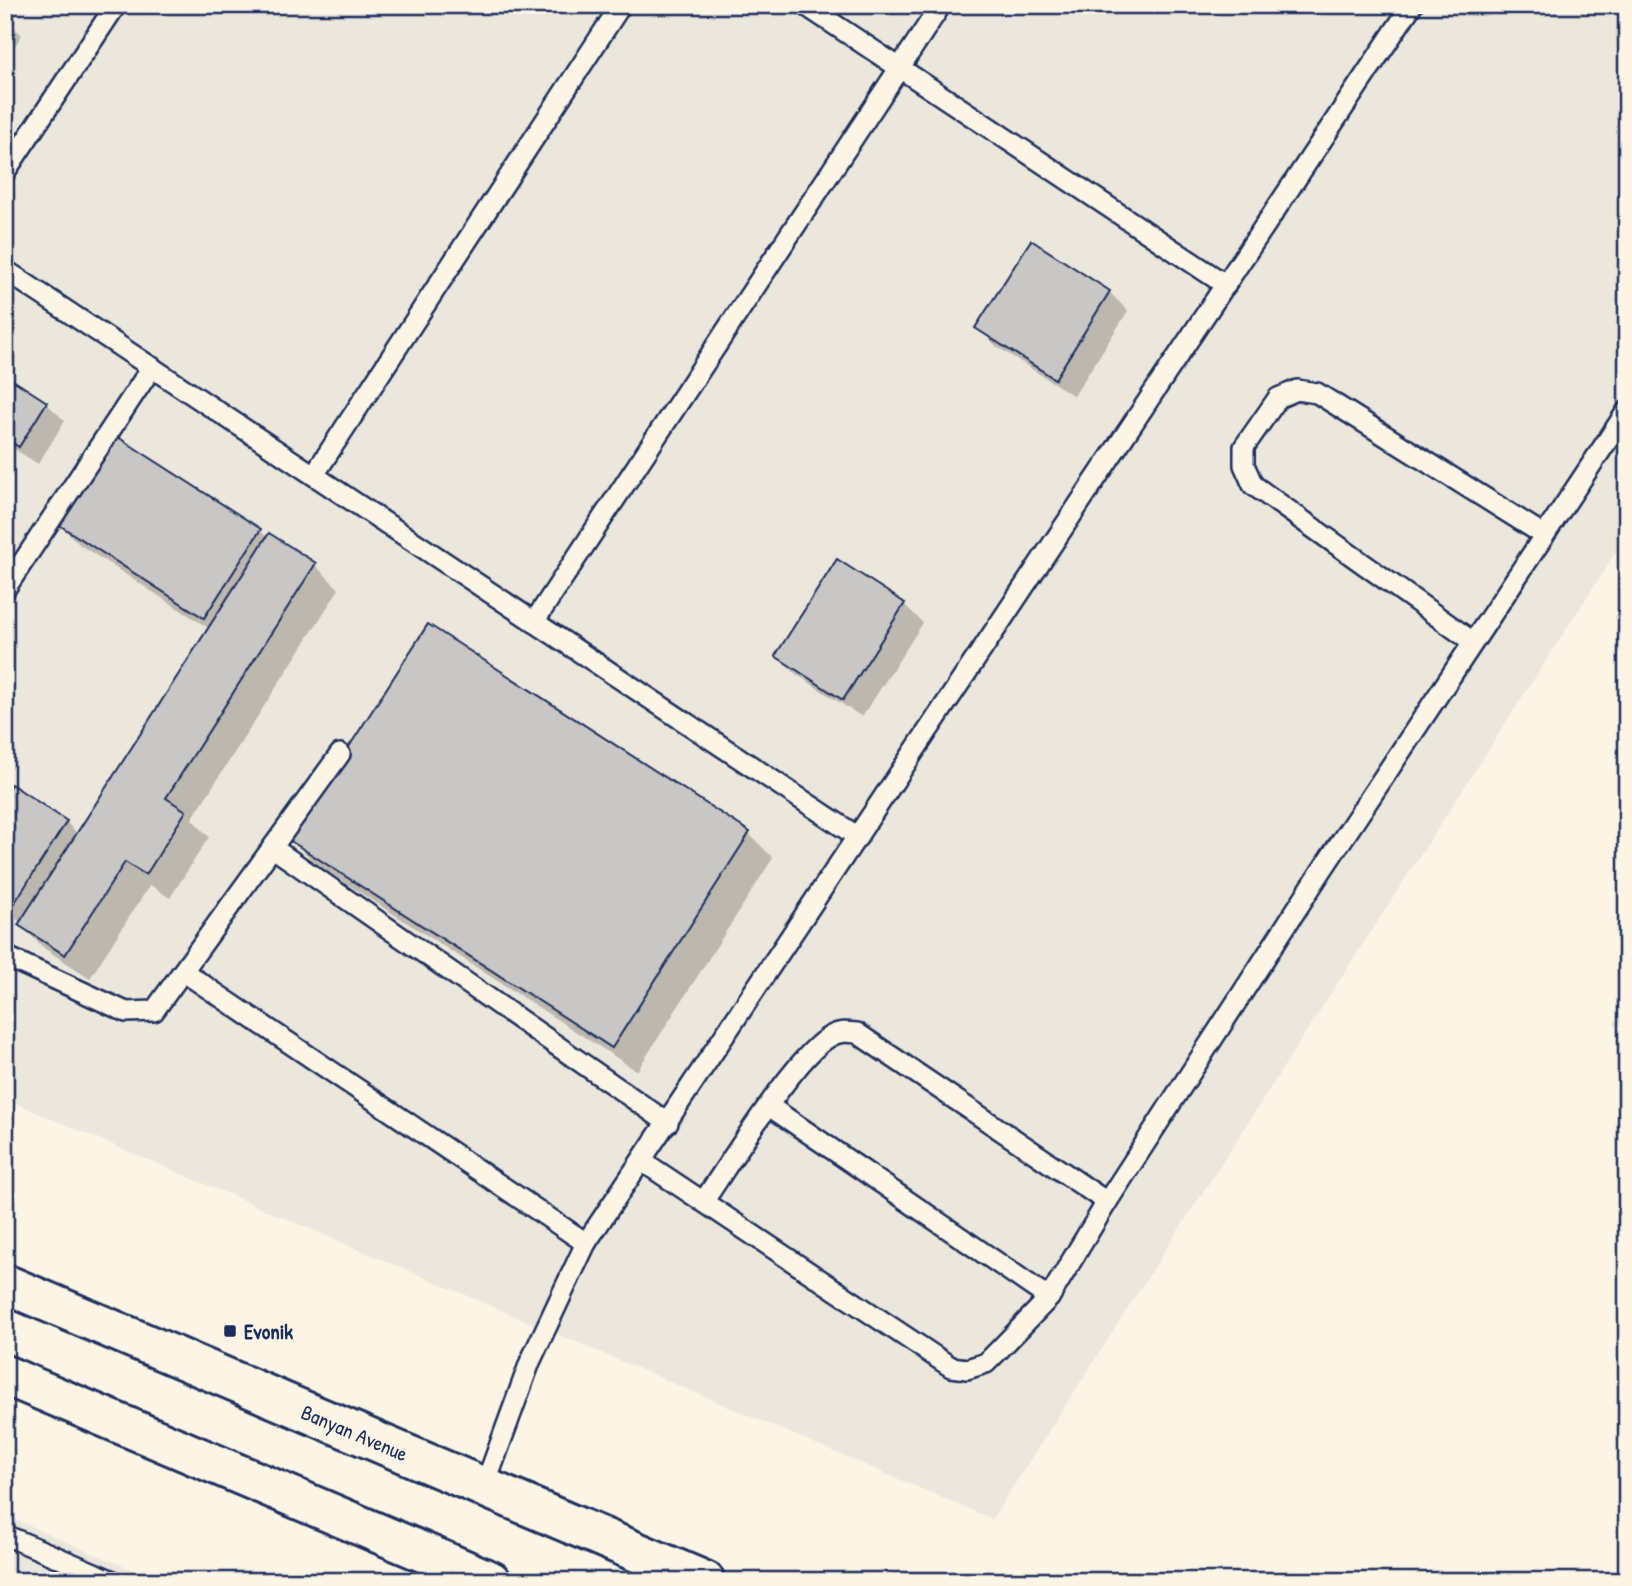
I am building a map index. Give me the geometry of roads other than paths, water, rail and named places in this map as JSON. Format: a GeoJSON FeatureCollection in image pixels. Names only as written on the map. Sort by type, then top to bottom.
{"type":"FeatureCollection","features":[{"type":"Feature","properties":{"kind":"street","name":"Banyan Avenue"},"geometry":{"type":"LineString","coordinates":[[5,1284],[485,1485],[705,1581]]}},
{"type":"Feature","properties":{"kind":"street"},"geometry":{"type":"LineString","coordinates":[[5,1375],[491,1581]]}},
{"type":"Feature","properties":{"kind":"lane"},"geometry":{"type":"LineString","coordinates":[[5,172],[116,5]]}},
{"type":"Feature","properties":{"kind":"lane"},"geometry":{"type":"LineString","coordinates":[[314,475],[621,5]]}},
{"type":"Feature","properties":{"kind":"lane"},"geometry":{"type":"LineString","coordinates":[[805,5],[1226,285]]}},
{"type":"Feature","properties":{"kind":"lane"},"geometry":{"type":"LineString","coordinates":[[534,622],[941,5]]}},
{"type":"Feature","properties":{"kind":"lane"},"geometry":{"type":"LineString","coordinates":[[485,1485],[530,1362],[586,1243],[1412,5]]}},
{"type":"Feature","properties":{"kind":"lane"},"geometry":{"type":"LineString","coordinates":[[5,270],[858,837]]}},
{"type":"Feature","properties":{"kind":"lane"},"geometry":{"type":"LineString","coordinates":[[5,589],[152,367]]}},
{"type":"Feature","properties":{"kind":"lane"},"geometry":{"type":"LineString","coordinates":[[1473,642],[1254,485],[1244,466],[1244,447],[1278,398],[1297,390],[1317,393],[1544,536]]}},
{"type":"Feature","properties":{"kind":"lane"},"geometry":{"type":"LineString","coordinates":[[642,1161],[951,1367],[967,1369],[986,1363],[1049,1298],[1107,1202],[1627,411]]}},
{"type":"Feature","properties":{"kind":"lane"},"geometry":{"type":"LineString","coordinates":[[5,956],[127,1012],[154,1012],[340,754]]}},
{"type":"Feature","properties":{"kind":"lane"},"geometry":{"type":"LineString","coordinates":[[273,848],[668,1122]]}},
{"type":"Feature","properties":{"kind":"lane"},"geometry":{"type":"LineString","coordinates":[[184,972],[586,1243]]}},
{"type":"Feature","properties":{"kind":"lane"},"geometry":{"type":"LineString","coordinates":[[703,1202],[769,1106],[818,1044],[842,1032],[857,1032],[1107,1202]]}},
{"type":"Feature","properties":{"kind":"lane"},"geometry":{"type":"LineString","coordinates":[[769,1106],[1049,1298]]}},
{"type":"Feature","properties":{"kind":"lane"},"geometry":{"type":"LineString","coordinates":[[5,1535],[113,1581]]}},
{"type":"Feature","properties":{"kind":"place","name":"Evonik"},"geometry":{"type":"Point","coordinates":[230,1331]}}]}
